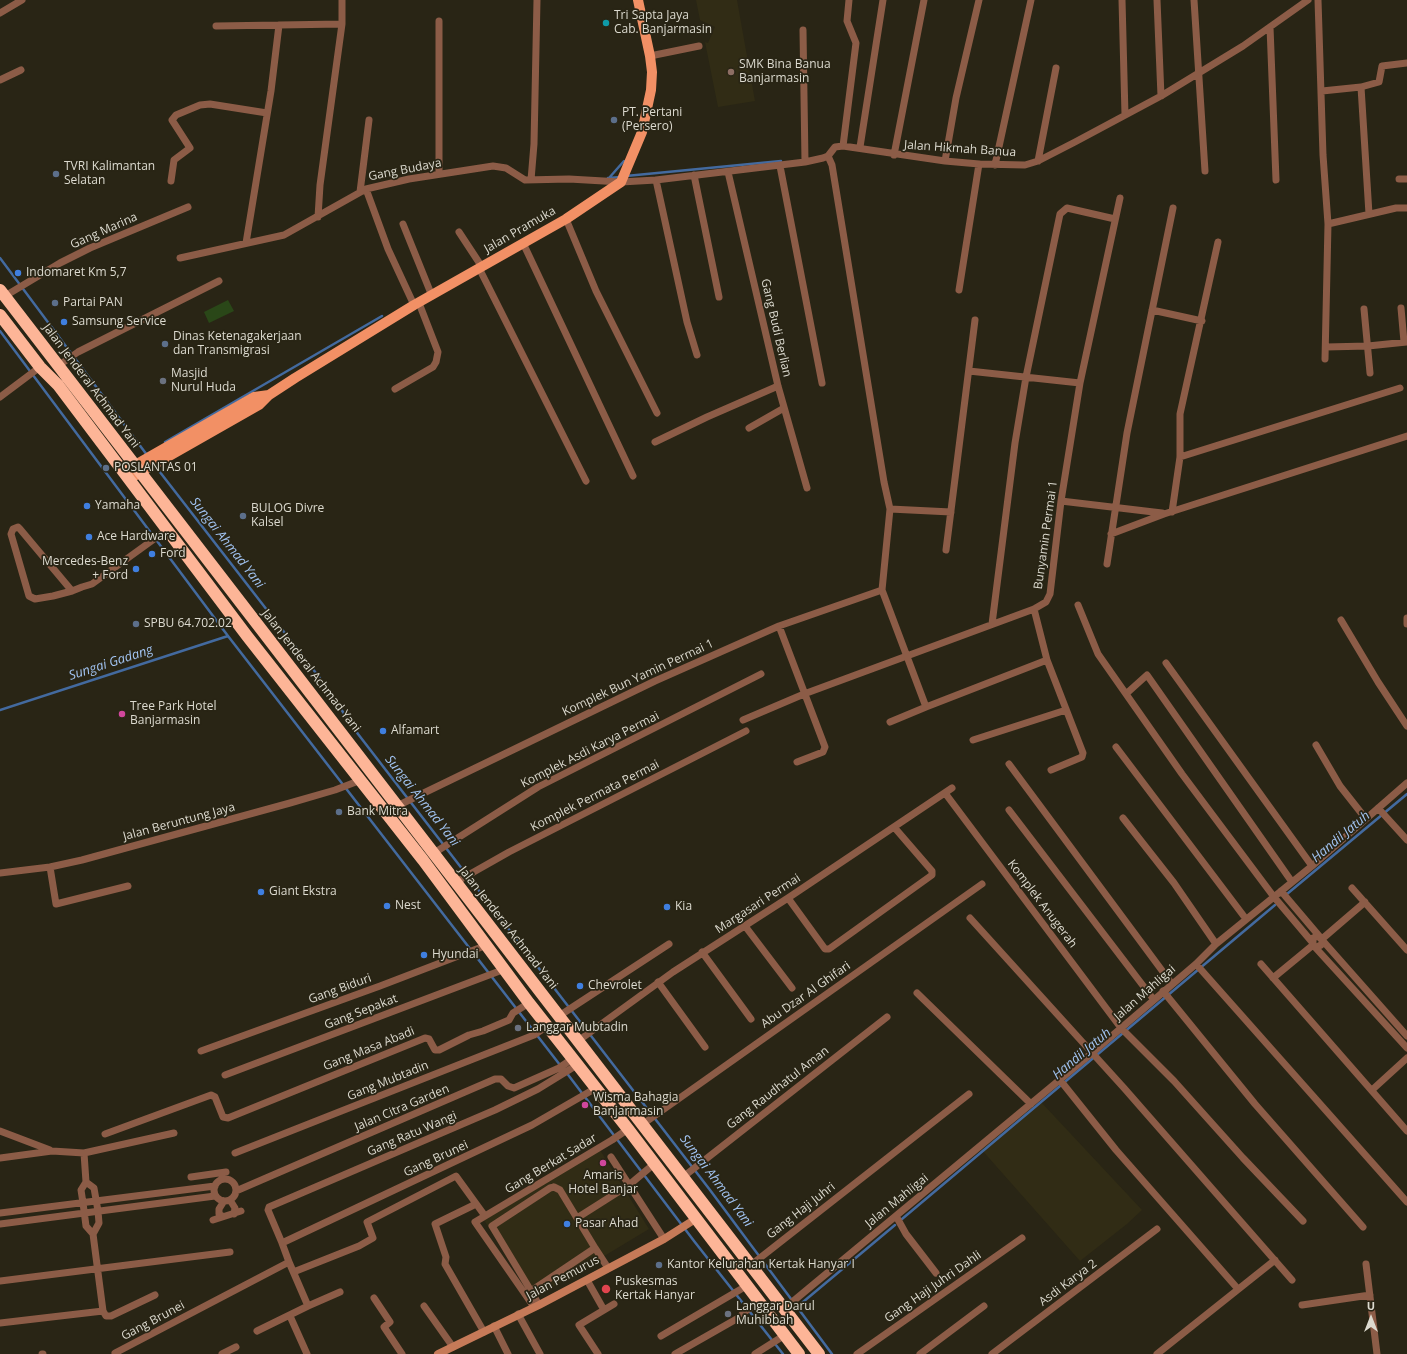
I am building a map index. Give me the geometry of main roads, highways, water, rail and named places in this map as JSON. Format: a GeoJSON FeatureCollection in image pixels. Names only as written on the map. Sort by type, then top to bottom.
{"type":"FeatureCollection","features":[{"type":"Feature","properties":{"kind":"highway","name":"Jalan Jenderal Achmad Yani"},"geometry":{"type":"LineString","coordinates":[[2,293],[58,366],[141,467],[405,802],[434,854],[559,1016],[583,1037],[647,1121],[691,1171],[754,1262],[788,1306],[819,1354]]}},
{"type":"Feature","properties":{"kind":"highway"},"geometry":{"type":"LineString","coordinates":[[0,315],[37,369],[58,386],[126,476],[163,533],[361,780],[472,924],[487,945],[495,973],[521,1008],[567,1067],[624,1132],[650,1168],[696,1218],[739,1290],[778,1340],[799,1354]]}},
{"type":"Feature","properties":{"kind":"highway"},"geometry":{"type":"LineString","coordinates":[[472,924],[482,917]]}},
{"type":"Feature","properties":{"kind":"main road","name":"Jalan Pramuka"},"geometry":{"type":"LineString","coordinates":[[126,476],[156,458],[259,405],[269,395],[417,304],[566,219],[621,182],[637,147],[648,108],[651,78],[650,56],[638,0]]}},
{"type":"Feature","properties":{"kind":"waterway"},"geometry":{"type":"LineString","coordinates":[[609,178],[624,161]]}},
{"type":"Feature","properties":{"kind":"waterway"},"geometry":{"type":"LineString","coordinates":[[626,176],[781,161]]}},
{"type":"Feature","properties":{"kind":"waterway"},"geometry":{"type":"LineString","coordinates":[[608,178],[621,177]]}},
{"type":"Feature","properties":{"kind":"waterway","name":"Sungai Ahmad Yani"},"geometry":{"type":"LineString","coordinates":[[0,258],[147,455]]}},
{"type":"Feature","properties":{"kind":"waterway"},"geometry":{"type":"LineString","coordinates":[[165,442],[382,316]]}},
{"type":"Feature","properties":{"kind":"waterway","name":"Sungai Ahmad Yani"},"geometry":{"type":"LineString","coordinates":[[0,331],[228,636],[560,1065]]}},
{"type":"Feature","properties":{"kind":"waterway","name":"Sungai Ahmad Yani"},"geometry":{"type":"LineString","coordinates":[[156,467],[319,677],[358,734],[710,1190],[832,1354]]}},
{"type":"Feature","properties":{"kind":"waterway","name":"Sungai Gadang"},"geometry":{"type":"LineString","coordinates":[[0,710],[228,636]]}},
{"type":"Feature","properties":{"kind":"waterway","name":"Handil Jatuh"},"geometry":{"type":"LineString","coordinates":[[1287,894],[1407,794]]}},
{"type":"Feature","properties":{"kind":"waterway","name":"Handil Jatuh"},"geometry":{"type":"LineString","coordinates":[[902,1219],[1275,905]]}},
{"type":"Feature","properties":{"kind":"waterway","name":"Sungai Ahmad Yani"},"geometry":{"type":"LineString","coordinates":[[566,1072],[694,1241],[783,1354]]}},
{"type":"Feature","properties":{"kind":"waterway","name":"Handil Jatuh"},"geometry":{"type":"LineString","coordinates":[[797,1307],[895,1225]]}},
{"type":"Feature","properties":{"kind":"place","name":"Tri Sapta Jaya Cab. Banjarmasin"},"geometry":{"type":"Point","coordinates":[606,23]}},
{"type":"Feature","properties":{"kind":"place","name":"SMK Bina Banua Banjarmasin"},"geometry":{"type":"Point","coordinates":[731,72]}},
{"type":"Feature","properties":{"kind":"place","name":"PT. Pertani (Persero)"},"geometry":{"type":"Point","coordinates":[614,120]}},
{"type":"Feature","properties":{"kind":"place","name":"TVRI Kalimantan Selatan"},"geometry":{"type":"Point","coordinates":[56,174]}},
{"type":"Feature","properties":{"kind":"place","name":"Indomaret Km 5,7"},"geometry":{"type":"Point","coordinates":[18,273]}},
{"type":"Feature","properties":{"kind":"place","name":"Partai PAN"},"geometry":{"type":"Point","coordinates":[55,303]}},
{"type":"Feature","properties":{"kind":"place","name":"Samsung Service"},"geometry":{"type":"Point","coordinates":[64,322]}},
{"type":"Feature","properties":{"kind":"place","name":"Dinas Ketenagakerjaan dan Transmigrasi"},"geometry":{"type":"Point","coordinates":[165,344]}},
{"type":"Feature","properties":{"kind":"place","name":"Masjid Nurul Huda"},"geometry":{"type":"Point","coordinates":[163,381]}},
{"type":"Feature","properties":{"kind":"place","name":"POSLANTAS 01"},"geometry":{"type":"Point","coordinates":[106,468]}},
{"type":"Feature","properties":{"kind":"place","name":"Yamaha"},"geometry":{"type":"Point","coordinates":[87,506]}},
{"type":"Feature","properties":{"kind":"place","name":"BULOG Divre Kalsel"},"geometry":{"type":"Point","coordinates":[243,516]}},
{"type":"Feature","properties":{"kind":"place","name":"Ace Hardware"},"geometry":{"type":"Point","coordinates":[89,537]}},
{"type":"Feature","properties":{"kind":"place","name":"Ford"},"geometry":{"type":"Point","coordinates":[152,554]}},
{"type":"Feature","properties":{"kind":"place","name":"Mercedes-Benz + Ford"},"geometry":{"type":"Point","coordinates":[136,569]}},
{"type":"Feature","properties":{"kind":"place","name":"SPBU 64.702.02"},"geometry":{"type":"Point","coordinates":[136,624]}},
{"type":"Feature","properties":{"kind":"place","name":"Tree Park Hotel Banjarmasin"},"geometry":{"type":"Point","coordinates":[122,714]}},
{"type":"Feature","properties":{"kind":"place","name":"Alfamart"},"geometry":{"type":"Point","coordinates":[383,731]}},
{"type":"Feature","properties":{"kind":"place","name":"Bank Mitra"},"geometry":{"type":"Point","coordinates":[339,812]}},
{"type":"Feature","properties":{"kind":"place","name":"Giant Ekstra"},"geometry":{"type":"Point","coordinates":[261,892]}},
{"type":"Feature","properties":{"kind":"place","name":"Nest"},"geometry":{"type":"Point","coordinates":[387,906]}},
{"type":"Feature","properties":{"kind":"place","name":"Kia"},"geometry":{"type":"Point","coordinates":[667,907]}},
{"type":"Feature","properties":{"kind":"place","name":"Hyundai"},"geometry":{"type":"Point","coordinates":[424,955]}},
{"type":"Feature","properties":{"kind":"place","name":"Chevrolet"},"geometry":{"type":"Point","coordinates":[580,986]}},
{"type":"Feature","properties":{"kind":"place","name":"Langgar Mubtadin"},"geometry":{"type":"Point","coordinates":[518,1028]}},
{"type":"Feature","properties":{"kind":"place","name":"Wisma Bahagia Banjarmasin"},"geometry":{"type":"Point","coordinates":[585,1105]}},
{"type":"Feature","properties":{"kind":"place","name":"Amaris Hotel Banjar"},"geometry":{"type":"Point","coordinates":[603,1163]}},
{"type":"Feature","properties":{"kind":"place","name":"Pasar Ahad"},"geometry":{"type":"Point","coordinates":[567,1224]}},
{"type":"Feature","properties":{"kind":"place","name":"Kantor Kelurahan Kertak Hanyar I"},"geometry":{"type":"Point","coordinates":[659,1265]}},
{"type":"Feature","properties":{"kind":"place","name":"Puskesmas Kertak Hanyar"},"geometry":{"type":"Point","coordinates":[606,1289]}},
{"type":"Feature","properties":{"kind":"place","name":"Langgar Darul Muhibbah"},"geometry":{"type":"Point","coordinates":[728,1314]}}]}
